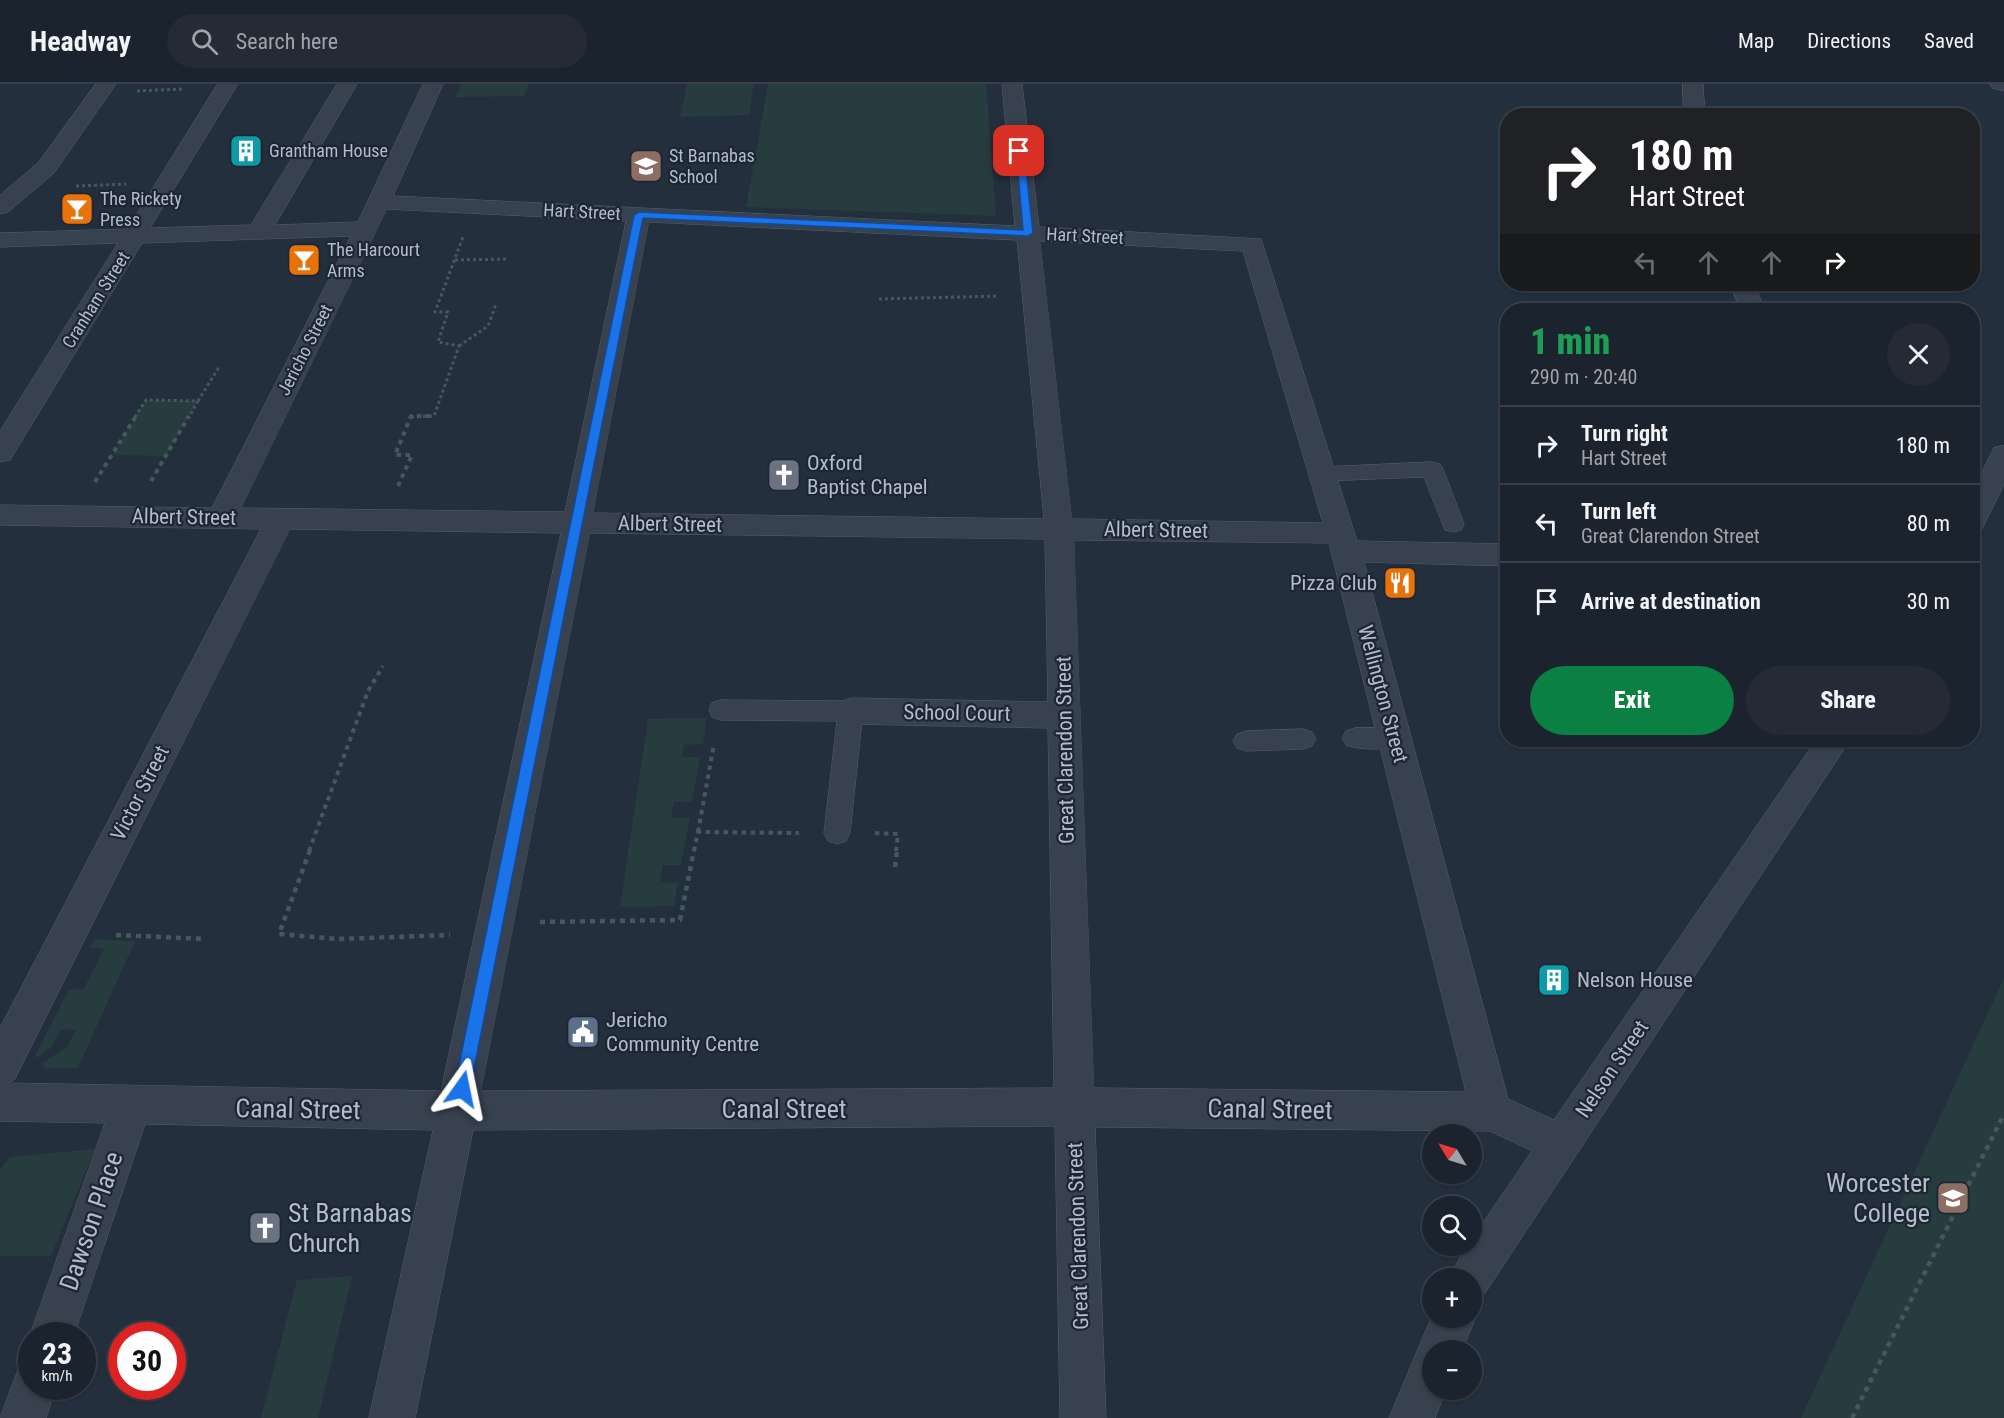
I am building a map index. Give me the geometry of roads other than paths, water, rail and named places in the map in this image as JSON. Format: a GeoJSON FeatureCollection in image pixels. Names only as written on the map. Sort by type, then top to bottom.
{"type":"FeatureCollection","features":[{"type":"Feature","properties":{"kind":"street"},"geometry":{"type":"LineString","coordinates":[[259,232],[347,84]]}},
{"type":"Feature","properties":{"kind":"street","name":"Jericho Street"},"geometry":{"type":"LineString","coordinates":[[222,517],[366,229],[434,84]]}},
{"type":"Feature","properties":{"kind":"street","name":"Great Clarendon Street"},"geometry":{"type":"LineString","coordinates":[[1012,84],[1059,529],[1083,1418]]}},
{"type":"Feature","properties":{"kind":"street"},"geometry":{"type":"LineString","coordinates":[[1693,84],[1694,108]]}},
{"type":"Feature","properties":{"kind":"street","name":"Cranham Street"},"geometry":{"type":"LineString","coordinates":[[0,453],[227,86]]}},
{"type":"Feature","properties":{"kind":"street"},"geometry":{"type":"LineString","coordinates":[[0,207],[46,168],[103,88]]}},
{"type":"Feature","properties":{"kind":"street","name":"Hart Street"},"geometry":{"type":"LineString","coordinates":[[378,202],[1253,244]]}},
{"type":"Feature","properties":{"kind":"street"},"geometry":{"type":"LineString","coordinates":[[392,1418],[496,928],[639,215]]}},
{"type":"Feature","properties":{"kind":"street"},"geometry":{"type":"LineString","coordinates":[[0,240],[366,229]]}},
{"type":"Feature","properties":{"kind":"street","name":"Wellington Street"},"geometry":{"type":"LineString","coordinates":[[1253,244],[1343,542],[1491,1112]]}},
{"type":"Feature","properties":{"kind":"street"},"geometry":{"type":"LineString","coordinates":[[1980,505],[2004,455]]}},
{"type":"Feature","properties":{"kind":"street","name":"Albert Street"},"geometry":{"type":"LineString","coordinates":[[0,515],[1059,529],[1343,542],[1500,554]]}},
{"type":"Feature","properties":{"kind":"street","name":"Victor Street"},"geometry":{"type":"LineString","coordinates":[[0,1067],[281,518]]}},
{"type":"Feature","properties":{"kind":"street","name":"School Court"},"geometry":{"type":"LineString","coordinates":[[851,711],[1064,715]]}},
{"type":"Feature","properties":{"kind":"street","name":"Nelson Street"},"geometry":{"type":"LineString","coordinates":[[1477,1268],[1829,747]]}},
{"type":"Feature","properties":{"kind":"street","name":"Canal Street"},"geometry":{"type":"LineString","coordinates":[[0,1102],[132,1107],[458,1112],[1073,1107],[1491,1112],[1562,1143]]}},
{"type":"Feature","properties":{"kind":"street","name":"Dawson Place"},"geometry":{"type":"LineString","coordinates":[[57,1322],[132,1107]]}},
{"type":"Feature","properties":{"kind":"street"},"geometry":{"type":"LineString","coordinates":[[1412,1418],[1422,1393]]}},
{"type":"Feature","properties":{"kind":"street"},"geometry":{"type":"LineString","coordinates":[[23,1418],[29,1400]]}},
{"type":"Feature","properties":{"kind":"lane"},"geometry":{"type":"LineString","coordinates":[[1323,474],[1432,469],[1453,524]]}},
{"type":"Feature","properties":{"kind":"lane"},"geometry":{"type":"LineString","coordinates":[[721,710],[851,711],[837,833]]}},
{"type":"Feature","properties":{"kind":"lane"},"geometry":{"type":"LineString","coordinates":[[1355,738],[1395,737]]}},
{"type":"Feature","properties":{"kind":"lane"},"geometry":{"type":"LineString","coordinates":[[1246,741],[1303,739]]}},
{"type":"Feature","properties":{"kind":"place","name":"Grantham House"},"geometry":{"type":"Point","coordinates":[246,151]}},
{"type":"Feature","properties":{"kind":"place","name":"St Barnabas School"},"geometry":{"type":"Point","coordinates":[646,166]}},
{"type":"Feature","properties":{"kind":"place","name":"The Rickety Press"},"geometry":{"type":"Point","coordinates":[77,209]}},
{"type":"Feature","properties":{"kind":"place","name":"The Harcourt Arms"},"geometry":{"type":"Point","coordinates":[304,260]}},
{"type":"Feature","properties":{"kind":"place","name":"Oxford Baptist Chapel"},"geometry":{"type":"Point","coordinates":[784,475]}},
{"type":"Feature","properties":{"kind":"place","name":"Pizza Club"},"geometry":{"type":"Point","coordinates":[1400,583]}},
{"type":"Feature","properties":{"kind":"place","name":"Nelson House"},"geometry":{"type":"Point","coordinates":[1554,980]}},
{"type":"Feature","properties":{"kind":"place","name":"Jericho Community Centre"},"geometry":{"type":"Point","coordinates":[583,1032]}},
{"type":"Feature","properties":{"kind":"place","name":"Worcester College"},"geometry":{"type":"Point","coordinates":[1953,1198]}},
{"type":"Feature","properties":{"kind":"place","name":"St Barnabas Church"},"geometry":{"type":"Point","coordinates":[265,1228]}}]}
